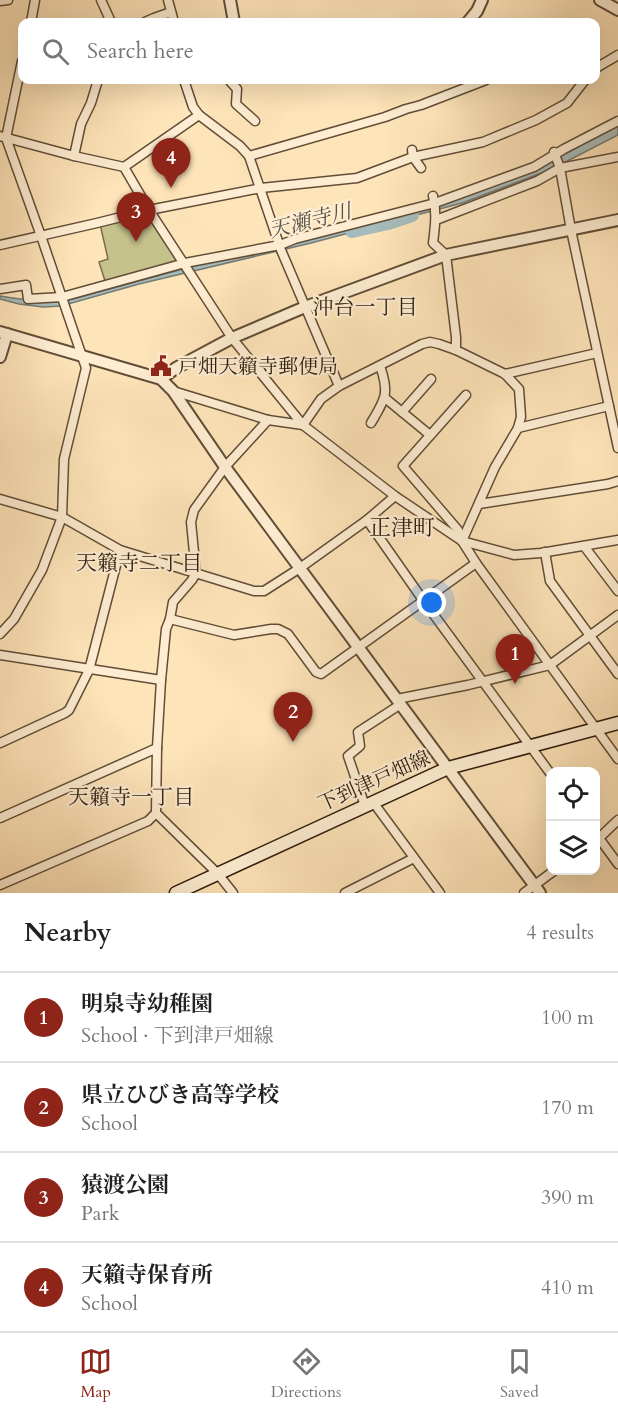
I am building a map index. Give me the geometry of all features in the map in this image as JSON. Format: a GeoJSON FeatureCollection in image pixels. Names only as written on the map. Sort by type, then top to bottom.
{"type":"FeatureCollection","features":[{"type":"Feature","properties":{"kind":"main road","name":"下到津戸畑線"},"geometry":{"type":"LineString","coordinates":[[176,893],[448,768],[618,725]]}},
{"type":"Feature","properties":{"kind":"street"},"geometry":{"type":"LineString","coordinates":[[0,1],[8,0]]}},
{"type":"Feature","properties":{"kind":"street"},"geometry":{"type":"LineString","coordinates":[[32,18],[35,0]]}},
{"type":"Feature","properties":{"kind":"street"},"geometry":{"type":"LineString","coordinates":[[100,0],[109,18]]}},
{"type":"Feature","properties":{"kind":"street"},"geometry":{"type":"LineString","coordinates":[[168,0],[173,18]]}},
{"type":"Feature","properties":{"kind":"street"},"geometry":{"type":"LineString","coordinates":[[230,0],[233,18]]}},
{"type":"Feature","properties":{"kind":"street"},"geometry":{"type":"LineString","coordinates":[[471,18],[482,0]]}},
{"type":"Feature","properties":{"kind":"street"},"geometry":{"type":"LineString","coordinates":[[600,0],[618,10]]}},
{"type":"Feature","properties":{"kind":"street"},"geometry":{"type":"LineString","coordinates":[[154,18],[171,12]]}},
{"type":"Feature","properties":{"kind":"street"},"geometry":{"type":"LineString","coordinates":[[600,66],[618,55]]}},
{"type":"Feature","properties":{"kind":"street"},"geometry":{"type":"LineString","coordinates":[[0,634],[14,619],[42,570],[62,517],[64,459],[86,368],[41,236],[3,137],[18,77]]}},
{"type":"Feature","properties":{"kind":"street"},"geometry":{"type":"LineString","coordinates":[[74,156],[81,124],[97,84]]}},
{"type":"Feature","properties":{"kind":"street"},"geometry":{"type":"LineString","coordinates":[[185,84],[193,107],[199,115],[240,146],[249,156],[280,247],[339,386]]}},
{"type":"Feature","properties":{"kind":"street"},"geometry":{"type":"LineString","coordinates":[[233,84],[237,89],[236,104],[255,121]]}},
{"type":"Feature","properties":{"kind":"street"},"geometry":{"type":"LineString","coordinates":[[249,156],[364,118],[385,117],[405,111],[476,84]]}},
{"type":"Feature","properties":{"kind":"street"},"geometry":{"type":"LineString","coordinates":[[0,245],[149,210],[261,188],[357,178],[412,153],[483,142],[536,120],[567,102],[582,84]]}},
{"type":"Feature","properties":{"kind":"street"},"geometry":{"type":"LineString","coordinates":[[3,137],[124,167],[199,115]]}},
{"type":"Feature","properties":{"kind":"street"},"geometry":{"type":"LineString","coordinates":[[0,289],[26,285],[28,299],[64,301],[187,267],[280,247],[295,239],[434,200],[534,167],[555,152],[618,121]]}},
{"type":"Feature","properties":{"kind":"street"},"geometry":{"type":"LineString","coordinates":[[555,152],[618,448]]}},
{"type":"Feature","properties":{"kind":"street"},"geometry":{"type":"LineString","coordinates":[[412,153],[421,168]]}},
{"type":"Feature","properties":{"kind":"street"},"geometry":{"type":"LineString","coordinates":[[436,220],[537,181],[560,168],[618,157]]}},
{"type":"Feature","properties":{"kind":"street"},"geometry":{"type":"LineString","coordinates":[[124,167],[149,210],[232,338],[303,425],[395,496],[462,541],[514,555],[618,540]]}},
{"type":"Feature","properties":{"kind":"street"},"geometry":{"type":"LineString","coordinates":[[434,200],[436,220],[433,243],[446,255],[456,350]]}},
{"type":"Feature","properties":{"kind":"street"},"geometry":{"type":"LineString","coordinates":[[161,380],[176,368],[232,338],[446,255],[618,220]]}},
{"type":"Feature","properties":{"kind":"street"},"geometry":{"type":"LineString","coordinates":[[0,357],[4,333],[161,380],[173,390],[225,467],[537,889]]}},
{"type":"Feature","properties":{"kind":"street"},"geometry":{"type":"LineString","coordinates":[[303,425],[321,399],[339,386],[422,344],[430,342],[456,350],[505,374],[519,389],[521,417],[518,428],[495,467],[462,541]]}},
{"type":"Feature","properties":{"kind":"street"},"geometry":{"type":"LineString","coordinates":[[505,374],[597,353]]}},
{"type":"Feature","properties":{"kind":"street"},"geometry":{"type":"LineString","coordinates":[[371,423],[386,394],[380,366]]}},
{"type":"Feature","properties":{"kind":"street"},"geometry":{"type":"LineString","coordinates":[[402,412],[430,380]]}},
{"type":"Feature","properties":{"kind":"street"},"geometry":{"type":"LineString","coordinates":[[173,390],[268,420],[303,425]]}},
{"type":"Feature","properties":{"kind":"street"},"geometry":{"type":"LineString","coordinates":[[466,395],[403,466],[458,530],[476,563],[618,759]]}},
{"type":"Feature","properties":{"kind":"street"},"geometry":{"type":"LineString","coordinates":[[385,398],[430,435]]}},
{"type":"Feature","properties":{"kind":"street"},"geometry":{"type":"LineString","coordinates":[[518,428],[609,406]]}},
{"type":"Feature","properties":{"kind":"street"},"geometry":{"type":"LineString","coordinates":[[0,885],[148,821],[156,813],[157,748],[166,629],[173,602],[196,573],[191,522],[194,510],[225,467],[268,420]]}},
{"type":"Feature","properties":{"kind":"street"},"geometry":{"type":"LineString","coordinates":[[479,504],[618,481]]}},
{"type":"Feature","properties":{"kind":"street"},"geometry":{"type":"LineString","coordinates":[[0,499],[62,517],[120,550],[242,588],[264,591],[367,520],[395,496]]}},
{"type":"Feature","properties":{"kind":"street"},"geometry":{"type":"LineString","coordinates":[[367,520],[546,767]]}},
{"type":"Feature","properties":{"kind":"street"},"geometry":{"type":"LineString","coordinates":[[584,546],[618,591]]}},
{"type":"Feature","properties":{"kind":"street"},"geometry":{"type":"LineString","coordinates":[[0,743],[69,710],[89,670],[120,550]]}},
{"type":"Feature","properties":{"kind":"street"},"geometry":{"type":"LineString","coordinates":[[545,552],[550,581],[618,674]]}},
{"type":"Feature","properties":{"kind":"street"},"geometry":{"type":"LineString","coordinates":[[170,619],[234,635],[278,629],[288,634],[316,672],[321,674],[476,563]]}},
{"type":"Feature","properties":{"kind":"street"},"geometry":{"type":"LineString","coordinates":[[435,891],[414,858],[369,804],[348,756],[360,746],[358,732],[399,702],[550,665],[618,615]]}},
{"type":"Feature","properties":{"kind":"street"},"geometry":{"type":"LineString","coordinates":[[0,655],[161,680]]}},
{"type":"Feature","properties":{"kind":"street"},"geometry":{"type":"LineString","coordinates":[[0,818],[157,748]]}},
{"type":"Feature","properties":{"kind":"street"},"geometry":{"type":"LineString","coordinates":[[156,813],[218,874],[233,893]]}},
{"type":"Feature","properties":{"kind":"street"},"geometry":{"type":"LineString","coordinates":[[600,835],[618,820]]}},
{"type":"Feature","properties":{"kind":"street"},"geometry":{"type":"LineString","coordinates":[[600,842],[618,864]]}},
{"type":"Feature","properties":{"kind":"street"},"geometry":{"type":"LineString","coordinates":[[345,893],[414,858]]}},
{"type":"Feature","properties":{"kind":"street"},"geometry":{"type":"LineString","coordinates":[[524,893],[537,889],[550,875]]}},
{"type":"Feature","properties":{"kind":"shaded area"},"geometry":{"type":"Polygon","coordinates":[[[618,125],[618,135],[552,169],[462,203],[311,243],[139,284],[61,306],[43,307],[0,299],[0,296],[55,301],[73,299],[451,201],[575,147],[618,125]]]}},
{"type":"Feature","properties":{"kind":"shaded area"},"geometry":{"type":"Polygon","coordinates":[[[148,212],[182,262],[106,284],[99,262],[108,259],[100,224],[148,212]]]}},
{"type":"Feature","properties":{"kind":"waterway","name":"天瀬寺川"},"geometry":{"type":"LineString","coordinates":[[352,231],[412,215]]}},
{"type":"Feature","properties":{"kind":"place","name":"天籟寺保育所"},"geometry":{"type":"Point","coordinates":[171,188]}},
{"type":"Feature","properties":{"kind":"place","name":"猿渡公園"},"geometry":{"type":"Point","coordinates":[136,242]}},
{"type":"Feature","properties":{"kind":"place","name":"戸畑天籟寺郵便局"},"geometry":{"type":"Point","coordinates":[161,366]}},
{"type":"Feature","properties":{"kind":"place","name":"明泉寺幼稚園"},"geometry":{"type":"Point","coordinates":[515,684]}},
{"type":"Feature","properties":{"kind":"place","name":"県立ひびき高等学校"},"geometry":{"type":"Point","coordinates":[293,742]}},
{"type":"Feature","properties":{"kind":"district","name":"沖台一丁目"},"geometry":{"type":"Point","coordinates":[365,307]}},
{"type":"Feature","properties":{"kind":"district","name":"正津町"},"geometry":{"type":"Point","coordinates":[402,528]}},
{"type":"Feature","properties":{"kind":"district","name":"天籟寺二丁目"},"geometry":{"type":"Point","coordinates":[139,563]}},
{"type":"Feature","properties":{"kind":"district","name":"天籟寺一丁目"},"geometry":{"type":"Point","coordinates":[131,797]}}]}
